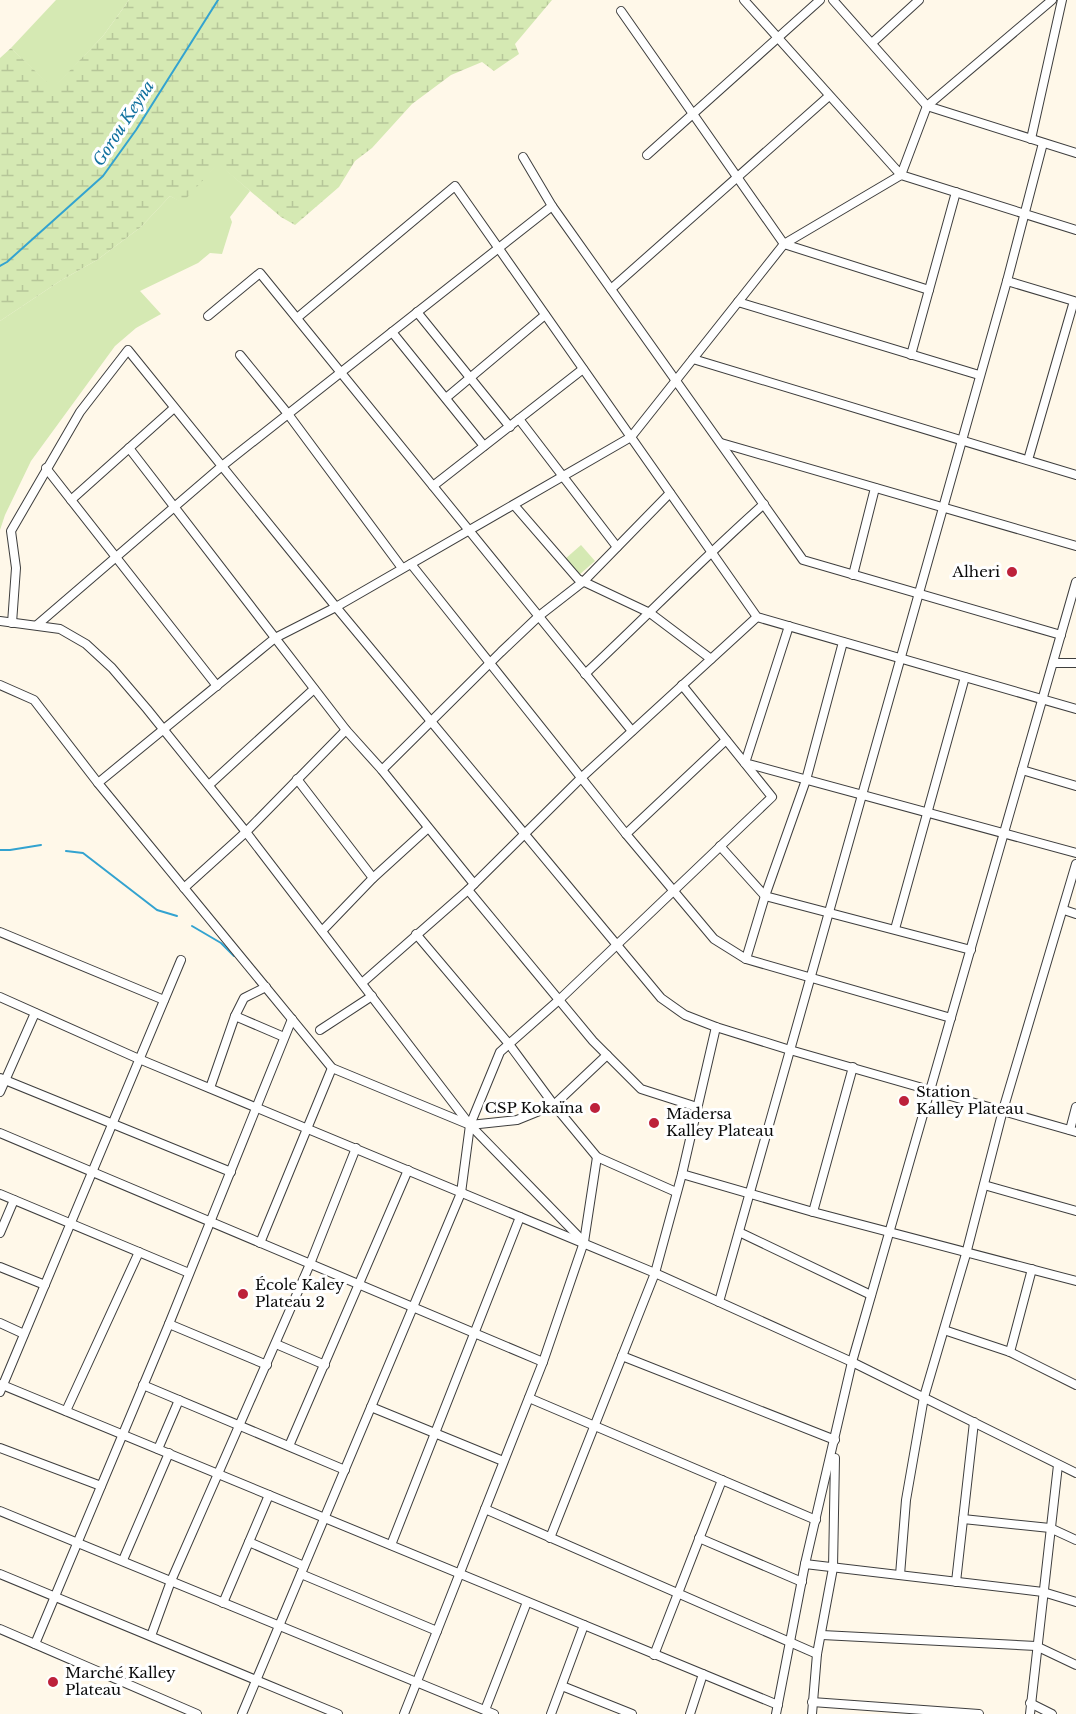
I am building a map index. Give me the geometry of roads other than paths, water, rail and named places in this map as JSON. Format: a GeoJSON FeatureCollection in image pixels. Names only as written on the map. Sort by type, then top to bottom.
{"type":"FeatureCollection","features":[{"type":"Feature","properties":{"kind":"street"},"geometry":{"type":"LineString","coordinates":[[744,0],[901,175],[1076,230]]}},
{"type":"Feature","properties":{"kind":"street"},"geometry":{"type":"LineString","coordinates":[[647,155],[819,0]]}},
{"type":"Feature","properties":{"kind":"street"},"geometry":{"type":"LineString","coordinates":[[833,0],[927,106],[1076,153]]}},
{"type":"Feature","properties":{"kind":"street"},"geometry":{"type":"LineString","coordinates":[[872,43],[919,0]]}},
{"type":"Feature","properties":{"kind":"street"},"geometry":{"type":"LineString","coordinates":[[98,783],[275,638],[336,607],[631,437],[784,244],[901,175],[927,106],[1052,0]]}},
{"type":"Feature","properties":{"kind":"street"},"geometry":{"type":"LineString","coordinates":[[1030,139],[1062,0]]}},
{"type":"Feature","properties":{"kind":"street"},"geometry":{"type":"LineString","coordinates":[[621,11],[784,244],[929,290]]}},
{"type":"Feature","properties":{"kind":"street"},"geometry":{"type":"LineString","coordinates":[[611,289],[829,96]]}},
{"type":"Feature","properties":{"kind":"street"},"geometry":{"type":"LineString","coordinates":[[719,1302],[1044,143]]}},
{"type":"Feature","properties":{"kind":"street"},"geometry":{"type":"LineString","coordinates":[[523,157],[552,206],[803,560],[1061,635]]}},
{"type":"Feature","properties":{"kind":"street"},"geometry":{"type":"LineString","coordinates":[[297,318],[455,186],[757,617],[1076,709]]}},
{"type":"Feature","properties":{"kind":"street"},"geometry":{"type":"LineString","coordinates":[[911,355],[956,192]]}},
{"type":"Feature","properties":{"kind":"street"},"geometry":{"type":"LineString","coordinates":[[37,625],[222,466],[552,206]]}},
{"type":"Feature","properties":{"kind":"street"},"geometry":{"type":"LineString","coordinates":[[208,316],[260,273],[632,731]]}},
{"type":"Feature","properties":{"kind":"street"},"geometry":{"type":"LineString","coordinates":[[1007,281],[1074,301],[1028,460]]}},
{"type":"Feature","properties":{"kind":"street"},"geometry":{"type":"LineString","coordinates":[[738,302],[979,375]]}},
{"type":"Feature","properties":{"kind":"street"},"geometry":{"type":"LineString","coordinates":[[417,312],[510,427]]}},
{"type":"Feature","properties":{"kind":"street"},"geometry":{"type":"LineString","coordinates":[[446,398],[545,315]]}},
{"type":"Feature","properties":{"kind":"street"},"geometry":{"type":"LineString","coordinates":[[392,332],[484,446]]}},
{"type":"Feature","properties":{"kind":"street"},"geometry":{"type":"LineString","coordinates":[[12,623],[16,568],[11,531],[80,412],[128,350],[336,607],[661,998],[686,1015],[716,1027],[1073,1131],[1076,1107]]}},
{"type":"Feature","properties":{"kind":"street"},"geometry":{"type":"LineString","coordinates":[[240,355],[288,414],[402,568]]}},
{"type":"Feature","properties":{"kind":"street"},"geometry":{"type":"LineString","coordinates":[[693,359],[1076,475]]}},
{"type":"Feature","properties":{"kind":"street"},"geometry":{"type":"LineString","coordinates":[[433,486],[583,369]]}},
{"type":"Feature","properties":{"kind":"street"},"geometry":{"type":"LineString","coordinates":[[71,500],[174,408]]}},
{"type":"Feature","properties":{"kind":"street"},"geometry":{"type":"LineString","coordinates":[[519,419],[617,547]]}},
{"type":"Feature","properties":{"kind":"street"},"geometry":{"type":"LineString","coordinates":[[721,443],[1076,546]]}},
{"type":"Feature","properties":{"kind":"street"},"geometry":{"type":"LineString","coordinates":[[129,448],[346,730],[382,770],[428,828],[471,887],[583,1029],[641,1089],[697,1107]]}},
{"type":"Feature","properties":{"kind":"street"},"geometry":{"type":"LineString","coordinates":[[46,468],[217,686]]}},
{"type":"Feature","properties":{"kind":"street"},"geometry":{"type":"LineString","coordinates":[[853,575],[875,488]]}},
{"type":"Feature","properties":{"kind":"street"},"geometry":{"type":"LineString","coordinates":[[382,770],[539,616],[584,581],[670,494]]}},
{"type":"Feature","properties":{"kind":"street"},"geometry":{"type":"LineString","coordinates":[[585,674],[710,552],[764,504]]}},
{"type":"Feature","properties":{"kind":"street"},"geometry":{"type":"LineString","coordinates":[[514,505],[578,579],[650,613],[711,659]]}},
{"type":"Feature","properties":{"kind":"street"},"geometry":{"type":"LineString","coordinates":[[411,564],[626,834],[714,939],[746,959],[951,1018]]}},
{"type":"Feature","properties":{"kind":"street"},"geometry":{"type":"LineString","coordinates":[[181,960],[1,1387],[169,1453],[703,1674],[777,1710],[805,1564],[836,1440],[852,1362],[1076,582]]}},
{"type":"Feature","properties":{"kind":"street"},"geometry":{"type":"LineString","coordinates":[[362,983],[471,887],[581,778],[757,617]]}},
{"type":"Feature","properties":{"kind":"street"},"geometry":{"type":"LineString","coordinates":[[0,621],[60,629],[86,644],[112,668],[246,832],[470,1125],[584,1242]]}},
{"type":"Feature","properties":{"kind":"street"},"geometry":{"type":"LineString","coordinates":[[745,763],[789,626]]}},
{"type":"Feature","properties":{"kind":"street"},"geometry":{"type":"LineString","coordinates":[[746,959],[765,896],[806,780],[843,642]]}},
{"type":"Feature","properties":{"kind":"street"},"geometry":{"type":"LineString","coordinates":[[1053,663],[1076,663]]}},
{"type":"Feature","properties":{"kind":"street"},"geometry":{"type":"LineString","coordinates":[[895,929],[965,677]]}},
{"type":"Feature","properties":{"kind":"street"},"geometry":{"type":"LineString","coordinates":[[0,685],[34,700],[98,783],[332,1068],[470,1125],[517,1120],[554,1105],[607,1055]]}},
{"type":"Feature","properties":{"kind":"street"},"geometry":{"type":"LineString","coordinates":[[242,1714],[461,1192],[470,1125],[500,1052],[560,999],[772,797],[682,685]]}},
{"type":"Feature","properties":{"kind":"street"},"geometry":{"type":"LineString","coordinates":[[209,785],[314,689]]}},
{"type":"Feature","properties":{"kind":"street"},"geometry":{"type":"LineString","coordinates":[[184,888],[246,832],[346,730]]}},
{"type":"Feature","properties":{"kind":"street"},"geometry":{"type":"LineString","coordinates":[[626,834],[726,740]]}},
{"type":"Feature","properties":{"kind":"street"},"geometry":{"type":"LineString","coordinates":[[745,763],[1076,853]]}},
{"type":"Feature","properties":{"kind":"street"},"geometry":{"type":"LineString","coordinates":[[1022,770],[1076,786]]}},
{"type":"Feature","properties":{"kind":"street"},"geometry":{"type":"LineString","coordinates":[[297,779],[373,878]]}},
{"type":"Feature","properties":{"kind":"street"},"geometry":{"type":"LineString","coordinates":[[322,931],[373,878],[428,828]]}},
{"type":"Feature","properties":{"kind":"street"},"geometry":{"type":"LineString","coordinates":[[720,846],[765,896],[970,950]]}},
{"type":"Feature","properties":{"kind":"street"},"geometry":{"type":"LineString","coordinates":[[900,1575],[906,1500],[924,1397],[966,1254],[1003,1110],[1076,864]]}},
{"type":"Feature","properties":{"kind":"street"},"geometry":{"type":"LineString","coordinates":[[1064,910],[1076,914]]}},
{"type":"Feature","properties":{"kind":"street"},"geometry":{"type":"LineString","coordinates":[[0,932],[164,1000]]}},
{"type":"Feature","properties":{"kind":"street"},"geometry":{"type":"LineString","coordinates":[[416,934],[509,1044],[554,1105],[597,1157],[676,1192]]}},
{"type":"Feature","properties":{"kind":"street"},"geometry":{"type":"LineString","coordinates":[[210,1088],[235,1016],[244,998],[266,987]]}},
{"type":"Feature","properties":{"kind":"street"},"geometry":{"type":"LineString","coordinates":[[320,1030],[372,996]]}},
{"type":"Feature","properties":{"kind":"street"},"geometry":{"type":"LineString","coordinates":[[0,997],[139,1059],[655,1273],[852,1362],[1076,1473]]}},
{"type":"Feature","properties":{"kind":"street"},"geometry":{"type":"LineString","coordinates":[[0,1092],[3,1080],[35,1013]]}},
{"type":"Feature","properties":{"kind":"street"},"geometry":{"type":"LineString","coordinates":[[235,1016],[284,1037]]}},
{"type":"Feature","properties":{"kind":"street"},"geometry":{"type":"LineString","coordinates":[[35,1644],[169,1324],[292,1019]]}},
{"type":"Feature","properties":{"kind":"street"},"geometry":{"type":"LineString","coordinates":[[550,1538],[655,1273],[682,1174],[716,1027]]}},
{"type":"Feature","properties":{"kind":"street"},"geometry":{"type":"LineString","coordinates":[[813,1212],[853,1067]]}},
{"type":"Feature","properties":{"kind":"street"},"geometry":{"type":"LineString","coordinates":[[260,1243],[332,1068]]}},
{"type":"Feature","properties":{"kind":"street"},"geometry":{"type":"LineString","coordinates":[[3,1080],[231,1172]]}},
{"type":"Feature","properties":{"kind":"street"},"geometry":{"type":"LineString","coordinates":[[0,1133],[543,1362]]}},
{"type":"Feature","properties":{"kind":"street"},"geometry":{"type":"LineString","coordinates":[[151,1636],[171,1581],[276,1344],[356,1148]]}},
{"type":"Feature","properties":{"kind":"street"},"geometry":{"type":"LineString","coordinates":[[404,1714],[543,1362],[584,1242],[597,1157]]}},
{"type":"Feature","properties":{"kind":"street"},"geometry":{"type":"LineString","coordinates":[[289,1446],[408,1170]]}},
{"type":"Feature","properties":{"kind":"street"},"geometry":{"type":"LineString","coordinates":[[682,1174],[966,1254],[1076,1281]]}},
{"type":"Feature","properties":{"kind":"street"},"geometry":{"type":"LineString","coordinates":[[984,1185],[1076,1211]]}},
{"type":"Feature","properties":{"kind":"street"},"geometry":{"type":"LineString","coordinates":[[0,1194],[189,1273]]}},
{"type":"Feature","properties":{"kind":"street"},"geometry":{"type":"LineString","coordinates":[[0,1233],[14,1200]]}},
{"type":"Feature","properties":{"kind":"street"},"geometry":{"type":"LineString","coordinates":[[391,1545],[520,1217]]}},
{"type":"Feature","properties":{"kind":"street"},"geometry":{"type":"LineString","coordinates":[[739,1232],[871,1296]]}},
{"type":"Feature","properties":{"kind":"street"},"geometry":{"type":"LineString","coordinates":[[66,1411],[139,1252]]}},
{"type":"Feature","properties":{"kind":"street"},"geometry":{"type":"LineString","coordinates":[[0,1267],[45,1285]]}},
{"type":"Feature","properties":{"kind":"street"},"geometry":{"type":"LineString","coordinates":[[1010,1352],[1032,1269]]}},
{"type":"Feature","properties":{"kind":"street"},"geometry":{"type":"LineString","coordinates":[[0,1323],[24,1334]]}},
{"type":"Feature","properties":{"kind":"street"},"geometry":{"type":"LineString","coordinates":[[169,1324],[267,1365]]}},
{"type":"Feature","properties":{"kind":"street"},"geometry":{"type":"LineString","coordinates":[[944,1330],[1010,1352],[1076,1386]]}},
{"type":"Feature","properties":{"kind":"street"},"geometry":{"type":"LineString","coordinates":[[276,1344],[325,1365]]}},
{"type":"Feature","properties":{"kind":"street"},"geometry":{"type":"LineString","coordinates":[[622,1356],[836,1440]]}},
{"type":"Feature","properties":{"kind":"street"},"geometry":{"type":"LineString","coordinates":[[143,1385],[345,1470]]}},
{"type":"Feature","properties":{"kind":"street"},"geometry":{"type":"LineString","coordinates":[[529,1398],[816,1520]]}},
{"type":"Feature","properties":{"kind":"street"},"geometry":{"type":"LineString","coordinates":[[158,1449],[179,1400]]}},
{"type":"Feature","properties":{"kind":"street"},"geometry":{"type":"LineString","coordinates":[[371,1407],[503,1461]]}},
{"type":"Feature","properties":{"kind":"street"},"geometry":{"type":"LineString","coordinates":[[956,1581],[974,1422]]}},
{"type":"Feature","properties":{"kind":"street"},"geometry":{"type":"LineString","coordinates":[[812,1714],[817,1654],[833,1569],[836,1440]]}},
{"type":"Feature","properties":{"kind":"street"},"geometry":{"type":"LineString","coordinates":[[0,1448],[101,1486]]}},
{"type":"Feature","properties":{"kind":"street"},"geometry":{"type":"LineString","coordinates":[[123,1560],[169,1453]]}},
{"type":"Feature","properties":{"kind":"street"},"geometry":{"type":"LineString","coordinates":[[1030,1714],[1058,1465]]}},
{"type":"Feature","properties":{"kind":"street"},"geometry":{"type":"LineString","coordinates":[[654,1655],[722,1480]]}},
{"type":"Feature","properties":{"kind":"street"},"geometry":{"type":"LineString","coordinates":[[223,1603],[269,1495]]}},
{"type":"Feature","properties":{"kind":"street"},"geometry":{"type":"LineString","coordinates":[[485,1509],[817,1654]]}},
{"type":"Feature","properties":{"kind":"street"},"geometry":{"type":"LineString","coordinates":[[0,1511],[494,1714]]}},
{"type":"Feature","properties":{"kind":"street"},"geometry":{"type":"LineString","coordinates":[[963,1519],[1050,1528],[1076,1540]]}},
{"type":"Feature","properties":{"kind":"street"},"geometry":{"type":"LineString","coordinates":[[699,1538],[802,1582]]}},
{"type":"Feature","properties":{"kind":"street"},"geometry":{"type":"LineString","coordinates":[[249,1542],[303,1570],[436,1631]]}},
{"type":"Feature","properties":{"kind":"street"},"geometry":{"type":"LineString","coordinates":[[805,1564],[1043,1592],[1076,1602]]}},
{"type":"Feature","properties":{"kind":"street"},"geometry":{"type":"LineString","coordinates":[[0,1574],[333,1713]]}},
{"type":"Feature","properties":{"kind":"street"},"geometry":{"type":"LineString","coordinates":[[485,1710],[527,1602]]}},
{"type":"Feature","properties":{"kind":"street"},"geometry":{"type":"LineString","coordinates":[[551,1714],[584,1625]]}},
{"type":"Feature","properties":{"kind":"street"},"geometry":{"type":"LineString","coordinates":[[0,1629],[197,1714]]}},
{"type":"Feature","properties":{"kind":"street"},"geometry":{"type":"LineString","coordinates":[[822,1635],[1036,1646],[1076,1665]]}},
{"type":"Feature","properties":{"kind":"street"},"geometry":{"type":"LineString","coordinates":[[690,1714],[703,1674]]}},
{"type":"Feature","properties":{"kind":"street"},"geometry":{"type":"LineString","coordinates":[[562,1686],[626,1713]]}},
{"type":"Feature","properties":{"kind":"street"},"geometry":{"type":"LineString","coordinates":[[812,1702],[979,1714]]}},
{"type":"Feature","properties":{"kind":"street"},"geometry":{"type":"LineString","coordinates":[[1030,1703],[1052,1714]]}},
{"type":"Feature","properties":{"kind":"waterway","name":"Gorou Keyna"},"geometry":{"type":"LineString","coordinates":[[0,266],[103,176],[136,130],[218,0]]}},
{"type":"Feature","properties":{"kind":"waterway"},"geometry":{"type":"LineString","coordinates":[[0,850],[41,845]]}},
{"type":"Feature","properties":{"kind":"waterway"},"geometry":{"type":"LineString","coordinates":[[66,851],[83,853],[157,910],[177,916]]}},
{"type":"Feature","properties":{"kind":"waterway"},"geometry":{"type":"LineString","coordinates":[[192,926],[221,943],[234,956]]}},
{"type":"Feature","properties":{"kind":"place","name":"Alheri"},"geometry":{"type":"Point","coordinates":[1012,572]}},
{"type":"Feature","properties":{"kind":"place","name":"Station Kalley Plateau"},"geometry":{"type":"Point","coordinates":[904,1101]}},
{"type":"Feature","properties":{"kind":"place","name":"CSP Kokaïna"},"geometry":{"type":"Point","coordinates":[595,1108]}},
{"type":"Feature","properties":{"kind":"place","name":"Madersa Kalley Plateau"},"geometry":{"type":"Point","coordinates":[654,1123]}},
{"type":"Feature","properties":{"kind":"place","name":"École Kaley Plateau 2"},"geometry":{"type":"Point","coordinates":[243,1294]}},
{"type":"Feature","properties":{"kind":"place","name":"Marché Kalley Plateau"},"geometry":{"type":"Point","coordinates":[53,1682]}}]}
